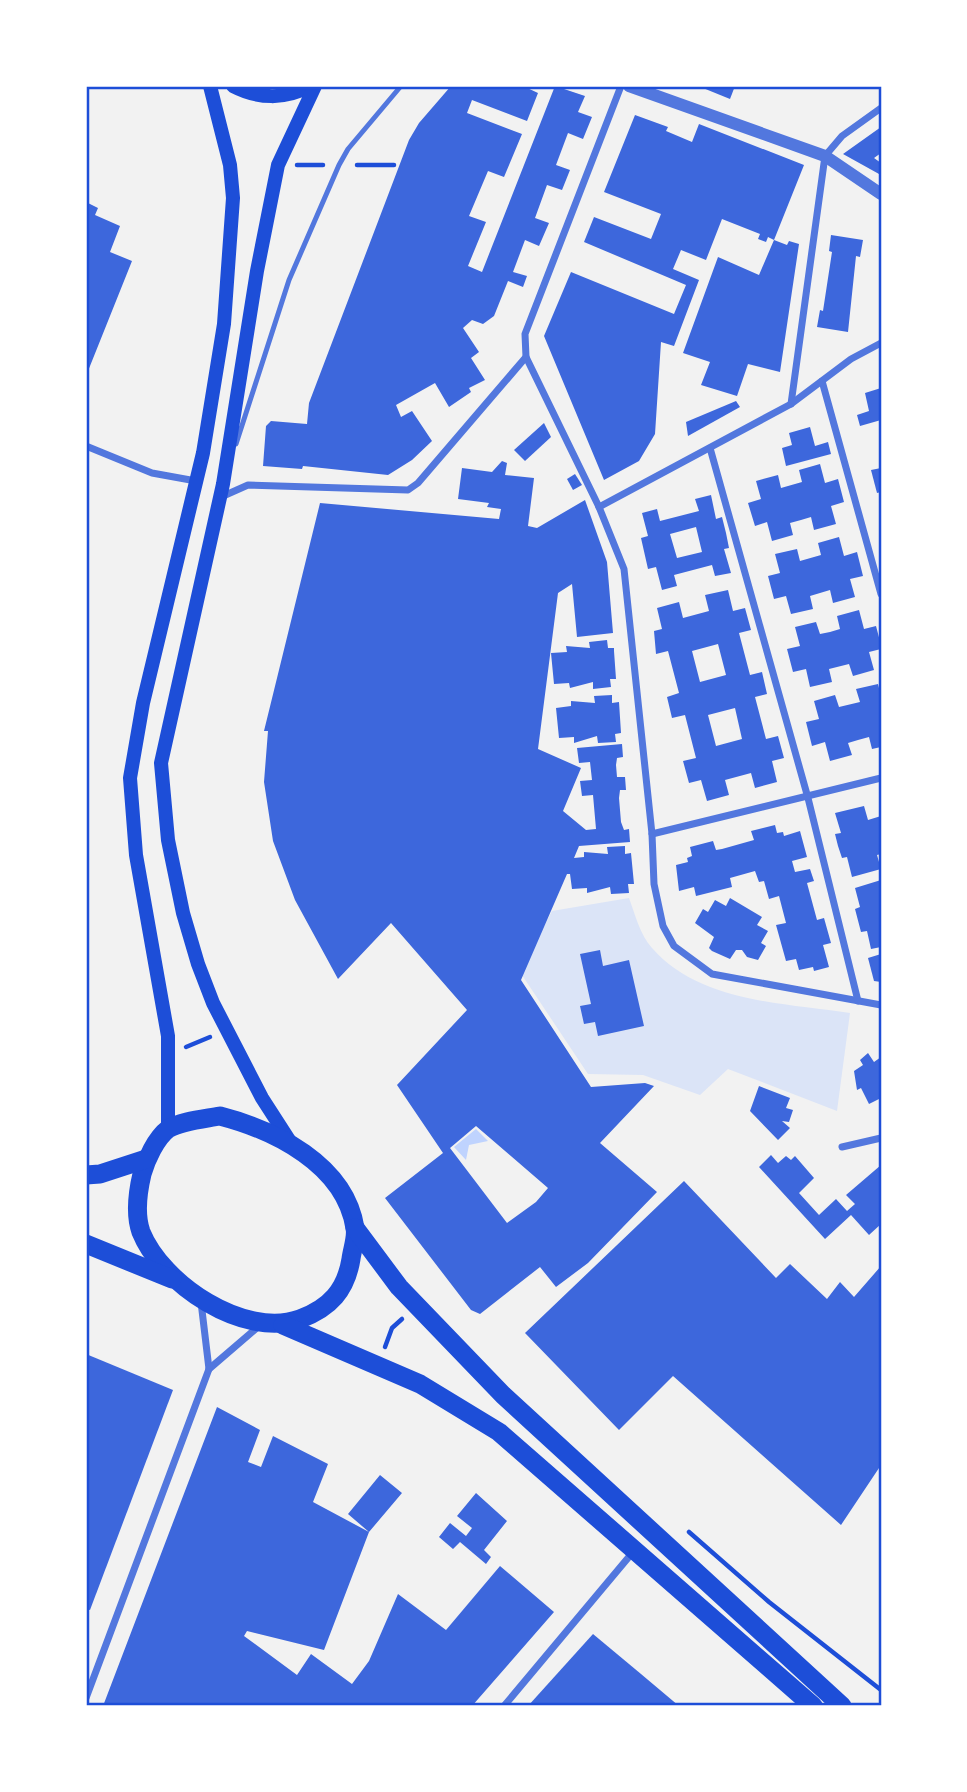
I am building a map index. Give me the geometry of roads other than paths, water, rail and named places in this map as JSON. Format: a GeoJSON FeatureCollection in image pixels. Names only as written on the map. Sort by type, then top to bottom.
{"type":"FeatureCollection","features":[{"type":"Feature","properties":{"kind":"highway"},"geometry":{"type":"LineString","coordinates":[[813,1706],[499,1432],[457,1404],[378,1365],[274,1323],[244,1320],[201,1298],[163,1267],[140,1231],[138,1192],[146,1159],[168,1129],[220,1116],[257,1125],[291,1143],[322,1168],[341,1192],[355,1228],[417,1306],[503,1395],[842,1706]]}},
{"type":"Feature","properties":{"kind":"highway"},"geometry":{"type":"LineString","coordinates":[[86,1175],[100,1174],[146,1159]]}},
{"type":"Feature","properties":{"kind":"highway"},"geometry":{"type":"LineString","coordinates":[[274,1323],[319,1312],[347,1282],[355,1228]]}},
{"type":"Feature","properties":{"kind":"highway"},"geometry":{"type":"LineString","coordinates":[[86,1244],[181,1282]]}},
{"type":"Feature","properties":{"kind":"main road"},"geometry":{"type":"LineString","coordinates":[[168,1129],[168,1051],[136,855],[130,778],[143,704],[196,481],[224,324],[233,198],[230,165],[210,86]]}},
{"type":"Feature","properties":{"kind":"main road"},"geometry":{"type":"LineString","coordinates":[[233,86],[269,96],[286,95],[310,86]]}},
{"type":"Feature","properties":{"kind":"main road"},"geometry":{"type":"LineString","coordinates":[[291,1143],[262,1098],[213,1003],[183,913],[168,840],[161,763],[221,491],[257,271],[278,165],[315,86]]}},
{"type":"Feature","properties":{"kind":"street"},"geometry":{"type":"LineString","coordinates":[[621,86],[525,334],[526,357],[599,507],[624,569],[652,834],[654,884],[663,926],[674,946],[693,963],[712,974],[881,1005]]}},
{"type":"Feature","properties":{"kind":"street"},"geometry":{"type":"LineString","coordinates":[[629,86],[825,156],[881,194]]}},
{"type":"Feature","properties":{"kind":"street"},"geometry":{"type":"LineString","coordinates":[[791,404],[825,156],[842,136],[881,108]]}},
{"type":"Feature","properties":{"kind":"street"},"geometry":{"type":"LineString","coordinates":[[599,507],[791,404],[851,359],[881,343]]}},
{"type":"Feature","properties":{"kind":"street"},"geometry":{"type":"LineString","coordinates":[[221,491],[248,485],[408,490],[418,483],[526,357]]}},
{"type":"Feature","properties":{"kind":"street"},"geometry":{"type":"LineString","coordinates":[[822,381],[881,594]]}},
{"type":"Feature","properties":{"kind":"street"},"geometry":{"type":"LineString","coordinates":[[86,446],[152,472],[196,481]]}},
{"type":"Feature","properties":{"kind":"street"},"geometry":{"type":"LineString","coordinates":[[710,447],[808,798],[858,1001]]}},
{"type":"Feature","properties":{"kind":"street"},"geometry":{"type":"LineString","coordinates":[[652,834],[881,778]]}},
{"type":"Feature","properties":{"kind":"street"},"geometry":{"type":"LineString","coordinates":[[842,1147],[881,1138]]}},
{"type":"Feature","properties":{"kind":"street"},"geometry":{"type":"LineString","coordinates":[[86,1698],[209,1369],[201,1298]]}},
{"type":"Feature","properties":{"kind":"street"},"geometry":{"type":"LineString","coordinates":[[209,1369],[274,1323]]}},
{"type":"Feature","properties":{"kind":"street"},"geometry":{"type":"LineString","coordinates":[[504,1706],[635,1549]]}},
{"type":"Feature","properties":{"kind":"lane"},"geometry":{"type":"LineString","coordinates":[[221,491],[289,279],[339,165],[348,149],[401,86]]}},
{"type":"Feature","properties":{"kind":"water"},"geometry":{"type":"Polygon","coordinates":[[[476,1129],[488,1141],[469,1145],[466,1160],[454,1147],[476,1129]]]}}]}
